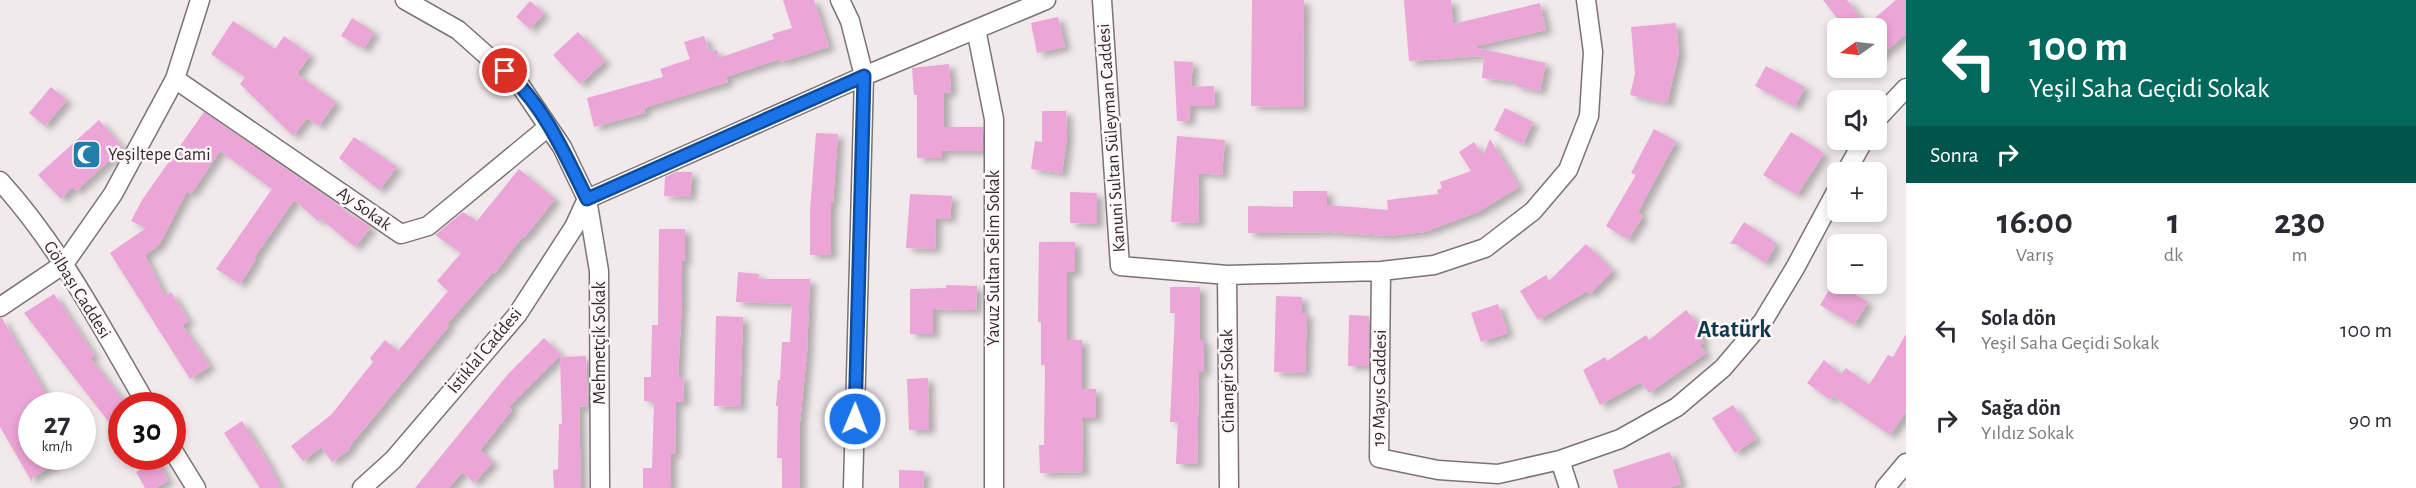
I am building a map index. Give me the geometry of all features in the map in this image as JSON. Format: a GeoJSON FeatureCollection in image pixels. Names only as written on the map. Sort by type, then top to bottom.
{"type":"FeatureCollection","features":[{"type":"Feature","properties":{"kind":"street"},"geometry":{"type":"LineString","coordinates":[[0,307],[64,264],[113,194],[175,79],[200,0]]}},
{"type":"Feature","properties":{"kind":"street","name":"Mehmetçik Sokak"},"geometry":{"type":"LineString","coordinates":[[405,0],[458,30],[520,85],[562,147],[587,199],[599,271],[600,488]]}},
{"type":"Feature","properties":{"kind":"street"},"geometry":{"type":"LineString","coordinates":[[840,0],[850,21],[864,76],[853,488]]}},
{"type":"Feature","properties":{"kind":"street"},"geometry":{"type":"LineString","coordinates":[[587,199],[864,76],[1046,0]]}},
{"type":"Feature","properties":{"kind":"street","name":"Kanuni Sultan Süleyman Caddesi"},"geometry":{"type":"LineString","coordinates":[[1102,0],[1120,266],[1227,274],[1381,271],[1434,266],[1485,248],[1533,211],[1568,170],[1589,116],[1593,52],[1586,0]]}},
{"type":"Feature","properties":{"kind":"street","name":"Yavuz Sultan Selim Sokak"},"geometry":{"type":"LineString","coordinates":[[976,29],[994,119],[994,488]]}},
{"type":"Feature","properties":{"kind":"street","name":"Ay Sokak"},"geometry":{"type":"LineString","coordinates":[[175,79],[401,234],[428,226],[548,127]]}},
{"type":"Feature","properties":{"kind":"street"},"geometry":{"type":"LineString","coordinates":[[1887,108],[1906,88]]}},
{"type":"Feature","properties":{"kind":"street","name":"Gölbaşı Caddesi"},"geometry":{"type":"LineString","coordinates":[[0,181],[64,264],[139,392]]}},
{"type":"Feature","properties":{"kind":"street","name":"İstiklal Caddesi"},"geometry":{"type":"LineString","coordinates":[[362,488],[393,460],[517,315],[574,226],[587,199]]}},
{"type":"Feature","properties":{"kind":"street","name":"19 Mayıs Caddesi"},"geometry":{"type":"LineString","coordinates":[[1381,271],[1379,458],[1438,470],[1498,474],[1560,460],[1620,439],[1677,407],[1723,368],[1763,321],[1827,208]]}},
{"type":"Feature","properties":{"kind":"street","name":"Cihangir Sokak"},"geometry":{"type":"LineString","coordinates":[[1227,274],[1229,488]]}},
{"type":"Feature","properties":{"kind":"street"},"geometry":{"type":"LineString","coordinates":[[1560,460],[1569,488]]}},
{"type":"Feature","properties":{"kind":"street"},"geometry":{"type":"LineString","coordinates":[[1885,488],[1906,463]]}},
{"type":"Feature","properties":{"kind":"street"},"geometry":{"type":"LineString","coordinates":[[185,470],[196,488]]}},
{"type":"Feature","properties":{"kind":"building"},"geometry":{"type":"Polygon","coordinates":[[[783,0],[814,0],[829,47],[781,62],[780,59],[726,77],[728,82],[644,108],[645,113],[594,127],[587,98],[663,77],[660,69],[690,59],[684,42],[704,36],[710,52],[717,50],[719,58],[774,39],[772,34],[792,28],[783,0]]]}},
{"type":"Feature","properties":{"kind":"building"},"geometry":{"type":"Polygon","coordinates":[[[1252,0],[1304,0],[1303,107],[1251,106],[1252,0]]]}},
{"type":"Feature","properties":{"kind":"building"},"geometry":{"type":"Polygon","coordinates":[[[1404,0],[1451,0],[1453,24],[1540,3],[1546,30],[1473,47],[1546,63],[1540,91],[1515,86],[1516,82],[1482,78],[1484,56],[1409,61],[1404,0]]]}},
{"type":"Feature","properties":{"kind":"building"},"geometry":{"type":"Polygon","coordinates":[[[1823,0],[1847,0],[1860,18],[1837,18],[1823,0]]]}},
{"type":"Feature","properties":{"kind":"building"},"geometry":{"type":"Polygon","coordinates":[[[1896,0],[1906,0],[1906,34],[1887,50],[1887,18],[1876,17],[1896,0]]]}},
{"type":"Feature","properties":{"kind":"building"},"geometry":{"type":"Polygon","coordinates":[[[530,1],[544,13],[530,29],[516,17],[530,1]]]}},
{"type":"Feature","properties":{"kind":"building"},"geometry":{"type":"Polygon","coordinates":[[[1058,17],[1065,47],[1037,53],[1031,23],[1058,17]]]}},
{"type":"Feature","properties":{"kind":"building"},"geometry":{"type":"Polygon","coordinates":[[[352,18],[374,32],[364,49],[341,36],[352,18]]]}},
{"type":"Feature","properties":{"kind":"building"},"geometry":{"type":"Polygon","coordinates":[[[233,21],[275,49],[284,36],[310,55],[297,74],[336,102],[319,126],[307,118],[293,136],[240,84],[245,77],[211,54],[233,21]]]}},
{"type":"Feature","properties":{"kind":"building"},"geometry":{"type":"Polygon","coordinates":[[[1676,23],[1679,53],[1667,103],[1630,95],[1635,74],[1631,27],[1676,23]]]}},
{"type":"Feature","properties":{"kind":"building"},"geometry":{"type":"Polygon","coordinates":[[[578,32],[605,61],[580,84],[553,55],[578,32]]]}},
{"type":"Feature","properties":{"kind":"building"},"geometry":{"type":"Polygon","coordinates":[[[1174,61],[1193,62],[1191,87],[1214,86],[1215,106],[1190,106],[1189,121],[1177,121],[1174,61]]]}},
{"type":"Feature","properties":{"kind":"building"},"geometry":{"type":"Polygon","coordinates":[[[949,64],[951,92],[944,93],[944,127],[983,127],[983,151],[942,151],[942,158],[917,158],[917,95],[914,95],[912,68],[949,64]]]}},
{"type":"Feature","properties":{"kind":"building"},"geometry":{"type":"Polygon","coordinates":[[[1766,66],[1805,87],[1795,107],[1755,86],[1766,66]]]}},
{"type":"Feature","properties":{"kind":"building"},"geometry":{"type":"Polygon","coordinates":[[[51,87],[67,100],[45,126],[29,113],[51,87]]]}},
{"type":"Feature","properties":{"kind":"building"},"geometry":{"type":"Polygon","coordinates":[[[1505,108],[1533,122],[1523,144],[1494,130],[1505,108]]]}},
{"type":"Feature","properties":{"kind":"building"},"geometry":{"type":"Polygon","coordinates":[[[1042,111],[1066,111],[1067,138],[1062,173],[1031,169],[1035,141],[1042,142],[1042,111]]]}},
{"type":"Feature","properties":{"kind":"building"},"geometry":{"type":"Polygon","coordinates":[[[204,112],[353,217],[371,227],[355,247],[320,218],[318,221],[294,200],[254,258],[256,259],[240,284],[216,269],[272,189],[220,151],[191,194],[187,191],[159,245],[145,255],[165,296],[171,292],[189,321],[182,325],[210,366],[190,379],[110,253],[146,228],[131,221],[142,200],[204,112]]]}},
{"type":"Feature","properties":{"kind":"building","name":"Yeşiltepe Cami"},"geometry":{"type":"Polygon","coordinates":[[[99,120],[123,148],[76,191],[73,187],[61,199],[38,175],[99,120]]]}},
{"type":"Feature","properties":{"kind":"building"},"geometry":{"type":"Polygon","coordinates":[[[1654,129],[1676,141],[1638,212],[1643,216],[1628,240],[1606,226],[1636,175],[1631,173],[1654,129]]]}},
{"type":"Feature","properties":{"kind":"building"},"geometry":{"type":"Polygon","coordinates":[[[1791,132],[1824,153],[1797,195],[1763,175],[1791,132]]]}},
{"type":"Feature","properties":{"kind":"building"},"geometry":{"type":"Polygon","coordinates":[[[816,133],[838,134],[833,202],[831,202],[831,255],[810,255],[810,211],[816,133]]]}},
{"type":"Feature","properties":{"kind":"building"},"geometry":{"type":"Polygon","coordinates":[[[1177,136],[1225,140],[1222,175],[1198,173],[1199,223],[1171,222],[1177,136]]]}},
{"type":"Feature","properties":{"kind":"building"},"geometry":{"type":"Polygon","coordinates":[[[354,137],[397,167],[379,190],[339,158],[354,137]]]}},
{"type":"Feature","properties":{"kind":"building"},"geometry":{"type":"Polygon","coordinates":[[[1490,139],[1519,187],[1478,212],[1424,232],[1387,236],[1330,232],[1248,233],[1248,206],[1293,207],[1293,191],[1327,191],[1327,205],[1388,210],[1387,200],[1438,194],[1437,190],[1442,188],[1440,182],[1471,171],[1459,152],[1474,142],[1483,156],[1490,139]]]}},
{"type":"Feature","properties":{"kind":"building"},"geometry":{"type":"Polygon","coordinates":[[[519,169],[555,199],[495,273],[493,272],[447,324],[449,326],[349,447],[350,449],[332,462],[321,447],[303,461],[291,446],[331,415],[373,362],[370,358],[385,340],[398,351],[448,291],[437,281],[461,253],[435,235],[463,212],[477,221],[519,169]]]}},
{"type":"Feature","properties":{"kind":"building"},"geometry":{"type":"Polygon","coordinates":[[[676,172],[692,172],[690,197],[664,196],[665,177],[676,172]]]}},
{"type":"Feature","properties":{"kind":"building"},"geometry":{"type":"Polygon","coordinates":[[[1070,192],[1097,193],[1097,224],[1070,223],[1070,192]]]}},
{"type":"Feature","properties":{"kind":"building"},"geometry":{"type":"Polygon","coordinates":[[[910,194],[952,196],[950,219],[936,218],[935,249],[906,248],[910,194]]]}},
{"type":"Feature","properties":{"kind":"building"},"geometry":{"type":"Polygon","coordinates":[[[1744,222],[1778,244],[1771,244],[1775,247],[1765,263],[1736,244],[1730,244],[1744,222]]]}},
{"type":"Feature","properties":{"kind":"building"},"geometry":{"type":"Polygon","coordinates":[[[659,229],[685,229],[678,377],[683,377],[684,402],[676,402],[675,454],[671,453],[671,488],[643,488],[643,468],[652,468],[654,402],[644,401],[644,377],[651,377],[652,325],[658,325],[659,229]]]}},
{"type":"Feature","properties":{"kind":"building"},"geometry":{"type":"Polygon","coordinates":[[[1039,242],[1075,242],[1075,272],[1067,272],[1067,340],[1082,340],[1082,389],[1096,389],[1096,418],[1082,418],[1083,472],[1040,473],[1039,445],[1044,445],[1045,365],[1041,365],[1041,322],[1038,322],[1039,242]]]}},
{"type":"Feature","properties":{"kind":"building"},"geometry":{"type":"Polygon","coordinates":[[[1586,244],[1613,271],[1590,294],[1587,291],[1538,320],[1520,291],[1546,275],[1549,281],[1586,244]]]}},
{"type":"Feature","properties":{"kind":"building"},"geometry":{"type":"Polygon","coordinates":[[[738,272],[759,274],[758,279],[810,279],[807,353],[800,422],[800,488],[782,488],[782,458],[777,458],[778,380],[780,380],[782,342],[790,342],[792,304],[736,302],[738,272]]]}},
{"type":"Feature","properties":{"kind":"building"},"geometry":{"type":"Polygon","coordinates":[[[946,285],[977,286],[976,310],[933,309],[933,334],[910,334],[910,289],[946,288],[946,285]]]}},
{"type":"Feature","properties":{"kind":"building"},"geometry":{"type":"Polygon","coordinates":[[[1170,287],[1200,287],[1200,340],[1204,340],[1204,372],[1199,372],[1197,464],[1176,464],[1178,422],[1170,422],[1175,313],[1170,313],[1170,287]]]}},
{"type":"Feature","properties":{"kind":"building"},"geometry":{"type":"Polygon","coordinates":[[[54,294],[94,355],[90,358],[117,392],[108,392],[108,421],[96,406],[96,392],[85,392],[24,313],[54,294]]]}},
{"type":"Feature","properties":{"kind":"building"},"geometry":{"type":"Polygon","coordinates":[[[1827,294],[1854,294],[1868,302],[1854,325],[1820,305],[1827,294]]]}},
{"type":"Feature","properties":{"kind":"building"},"geometry":{"type":"Polygon","coordinates":[[[1276,296],[1302,297],[1302,313],[1307,314],[1305,373],[1274,372],[1276,296]]]}},
{"type":"Feature","properties":{"kind":"building"},"geometry":{"type":"Polygon","coordinates":[[[1498,304],[1508,333],[1481,342],[1471,313],[1498,304]]]}},
{"type":"Feature","properties":{"kind":"building"},"geometry":{"type":"Polygon","coordinates":[[[1686,310],[1704,331],[1699,336],[1704,342],[1700,346],[1706,353],[1649,393],[1641,382],[1600,405],[1583,370],[1605,357],[1607,361],[1646,335],[1649,340],[1686,310]]]}},
{"type":"Feature","properties":{"kind":"building"},"geometry":{"type":"Polygon","coordinates":[[[1349,315],[1369,316],[1369,366],[1348,366],[1349,315]]]}},
{"type":"Feature","properties":{"kind":"building"},"geometry":{"type":"Polygon","coordinates":[[[716,316],[743,317],[740,407],[714,406],[716,316]]]}},
{"type":"Feature","properties":{"kind":"building"},"geometry":{"type":"Polygon","coordinates":[[[0,318],[2,318],[45,392],[18,392],[18,458],[0,427],[0,318]]]}},
{"type":"Feature","properties":{"kind":"building"},"geometry":{"type":"Polygon","coordinates":[[[1906,334],[1906,412],[1890,435],[1833,396],[1830,400],[1807,383],[1824,360],[1841,374],[1846,368],[1869,385],[1888,355],[1893,357],[1906,334]]]}},
{"type":"Feature","properties":{"kind":"building"},"geometry":{"type":"Polygon","coordinates":[[[544,338],[561,355],[509,407],[512,410],[480,450],[493,462],[474,483],[462,472],[449,488],[415,488],[508,374],[544,338]]]}},
{"type":"Feature","properties":{"kind":"building"},"geometry":{"type":"Polygon","coordinates":[[[586,356],[588,406],[579,407],[581,488],[554,488],[553,470],[558,469],[559,424],[562,424],[560,357],[586,356]]]}},
{"type":"Feature","properties":{"kind":"building"},"geometry":{"type":"Polygon","coordinates":[[[928,378],[929,430],[909,430],[907,379],[928,378]]]}},
{"type":"Feature","properties":{"kind":"building"},"geometry":{"type":"Polygon","coordinates":[[[1733,405],[1756,439],[1735,453],[1712,418],[1733,405]]]}},
{"type":"Feature","properties":{"kind":"building"},"geometry":{"type":"Polygon","coordinates":[[[242,421],[281,488],[260,488],[224,433],[242,421]]]}},
{"type":"Feature","properties":{"kind":"building"},"geometry":{"type":"Polygon","coordinates":[[[1670,452],[1681,484],[1669,488],[1618,488],[1613,470],[1670,452]]]}},
{"type":"Feature","properties":{"kind":"building"},"geometry":{"type":"Polygon","coordinates":[[[25,470],[45,470],[32,478],[32,482],[25,470]]]}},
{"type":"Feature","properties":{"kind":"building"},"geometry":{"type":"Polygon","coordinates":[[[162,470],[168,481],[155,488],[145,488],[136,472],[162,470]]]}},
{"type":"Feature","properties":{"kind":"building"},"geometry":{"type":"Polygon","coordinates":[[[899,470],[924,471],[923,488],[899,488],[899,470]]]}},
{"type":"Feature","properties":{"kind":"place","name":"Yeşiltepe Cami"},"geometry":{"type":"Point","coordinates":[87,155]}},
{"type":"Feature","properties":{"kind":"district","name":"Atatürk"},"geometry":{"type":"Point","coordinates":[1734,330]}},
{"type":"Feature","properties":{"kind":"route"},"geometry":{"type":"LineString","coordinates":[[505,71],[520,85],[562,147],[587,199],[864,76],[855,419]]}}]}
